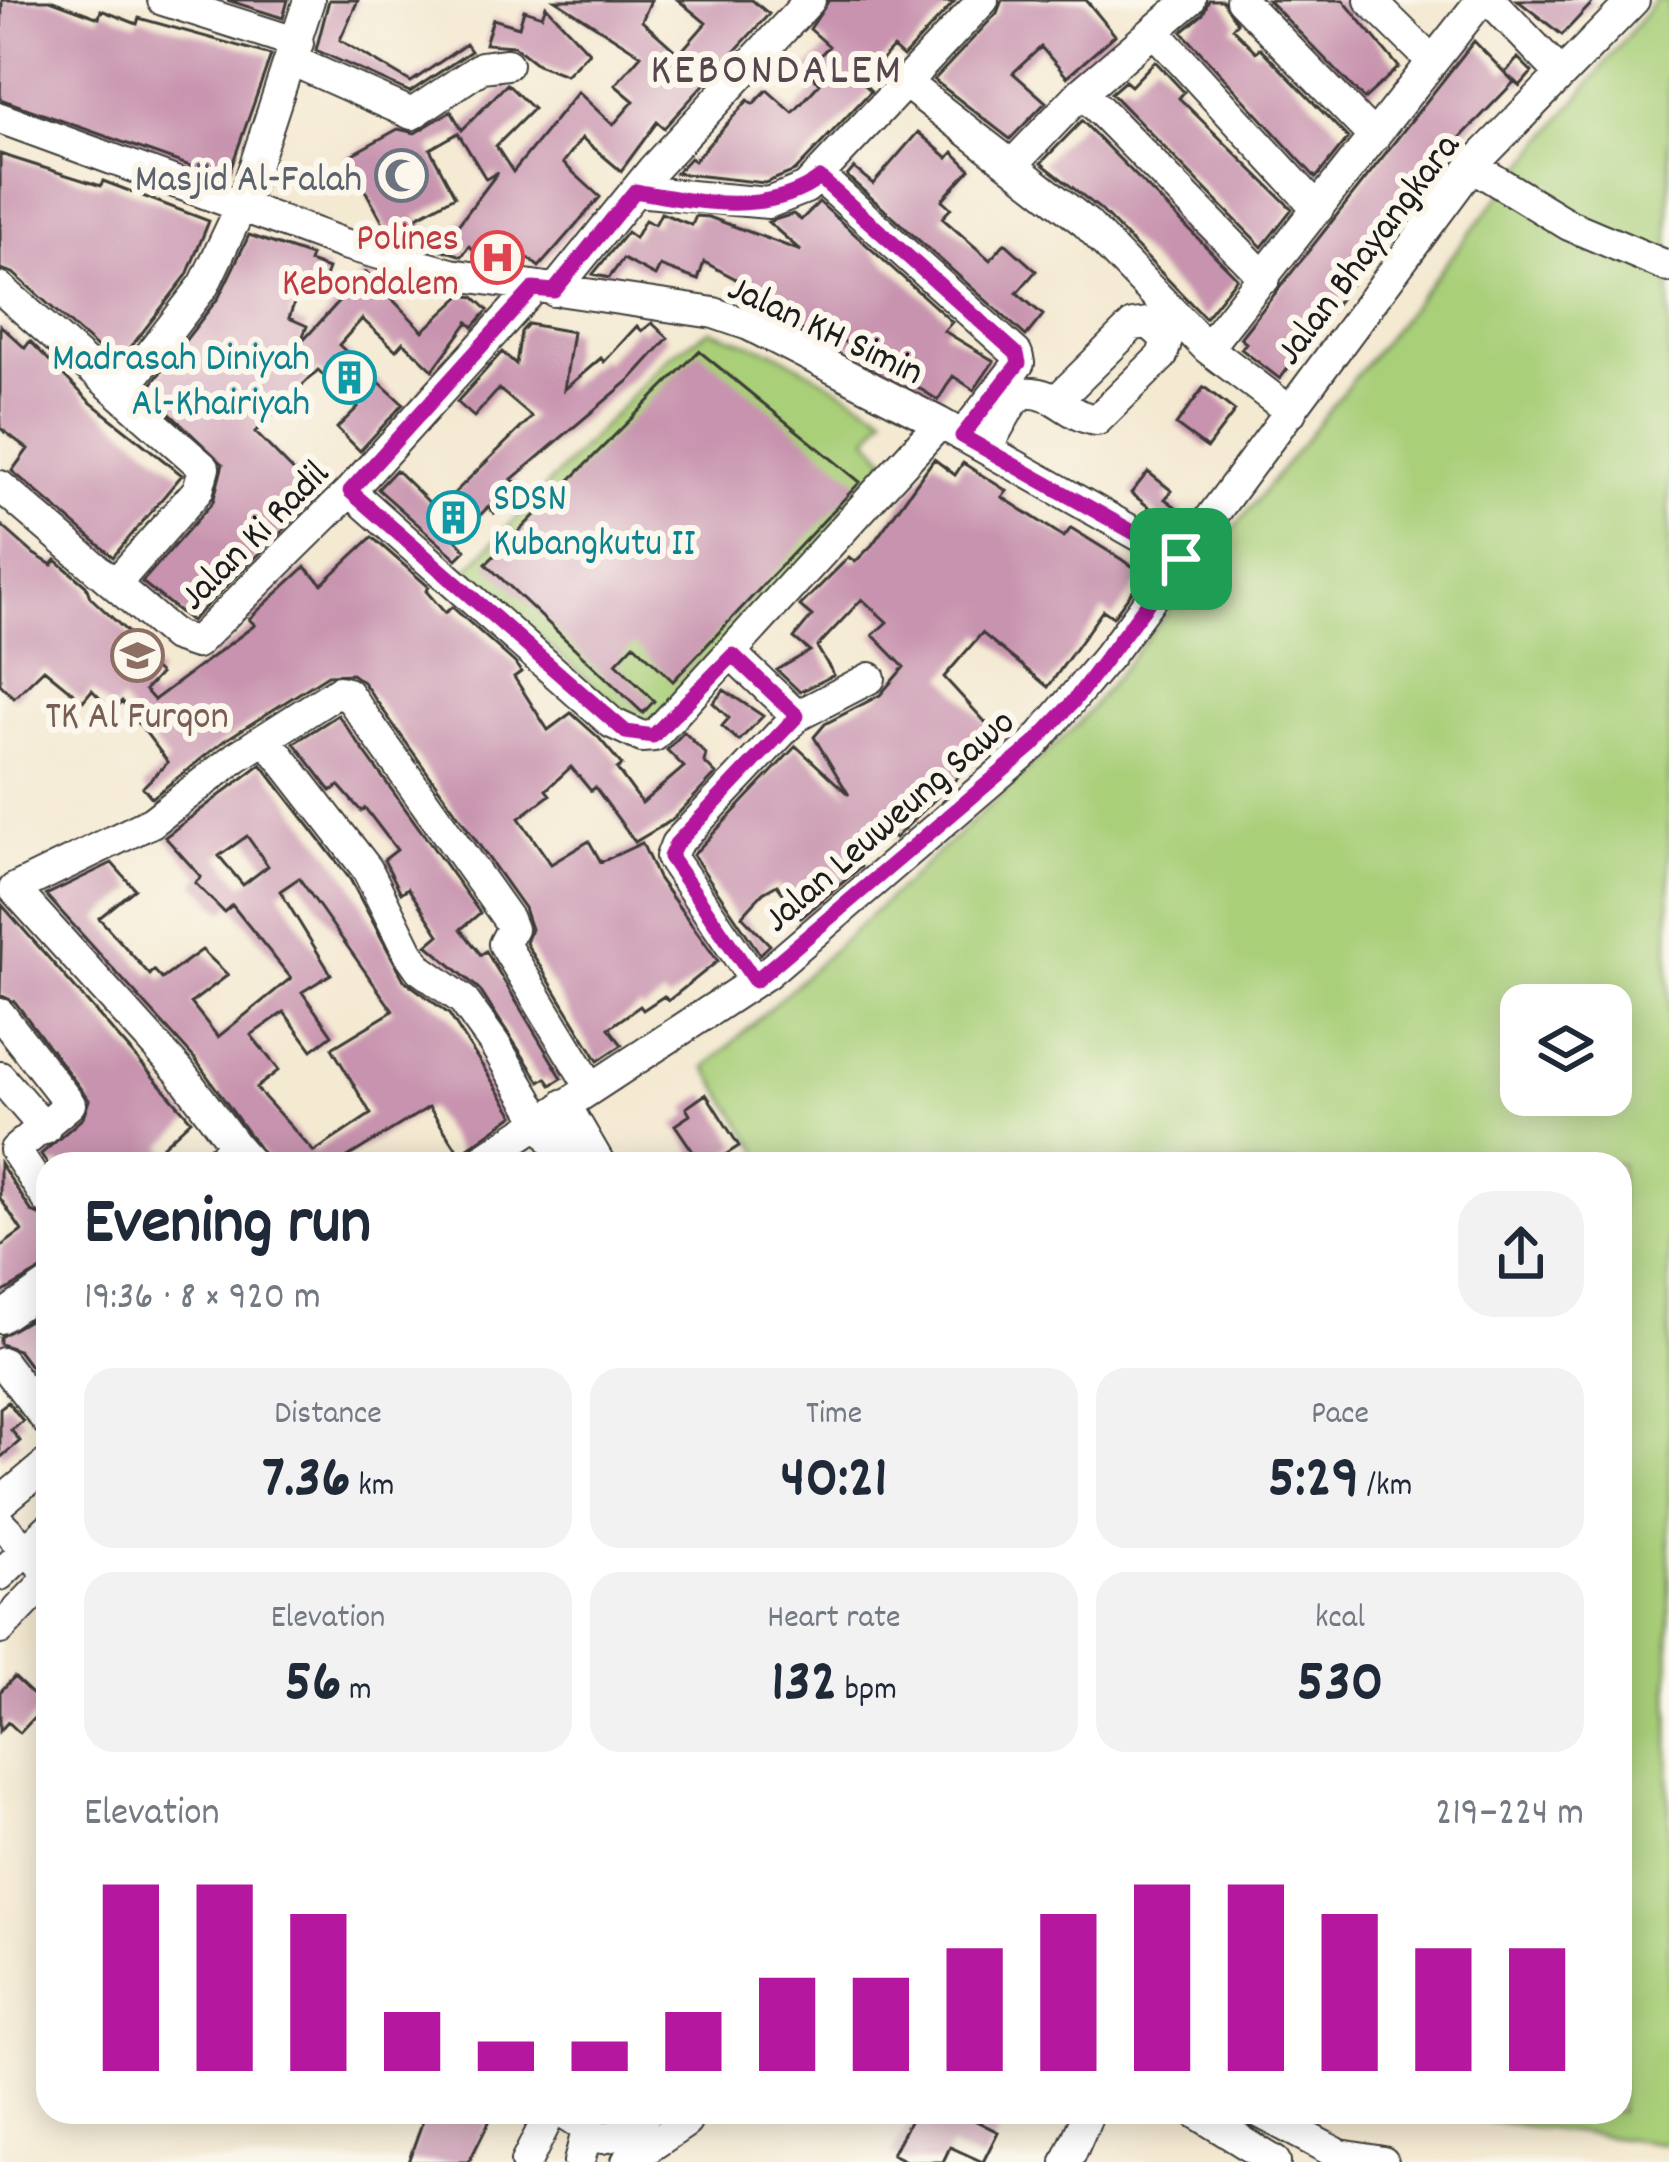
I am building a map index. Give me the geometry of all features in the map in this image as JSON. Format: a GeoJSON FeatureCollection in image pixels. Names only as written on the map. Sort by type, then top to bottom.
{"type":"FeatureCollection","features":[{"type":"Feature","properties":{"kind":"street"},"geometry":{"type":"LineString","coordinates":[[163,0],[295,52],[412,114],[482,67],[507,64]]}},
{"type":"Feature","properties":{"kind":"street"},"geometry":{"type":"LineString","coordinates":[[122,391],[204,285],[242,205],[309,0]]}},
{"type":"Feature","properties":{"kind":"street","name":"Jalan Ki Radil"},"geometry":{"type":"LineString","coordinates":[[0,486],[175,636],[196,643],[544,290],[810,0]]}},
{"type":"Feature","properties":{"kind":"street"},"geometry":{"type":"LineString","coordinates":[[635,191],[768,203],[791,196],[820,178],[903,81],[983,0]]}},
{"type":"Feature","properties":{"kind":"street"},"geometry":{"type":"LineString","coordinates":[[1014,163],[1082,92],[1190,0]]}},
{"type":"Feature","properties":{"kind":"street"},"geometry":{"type":"LineString","coordinates":[[1241,0],[1374,137]]}},
{"type":"Feature","properties":{"kind":"street"},"geometry":{"type":"LineString","coordinates":[[1370,0],[1432,61]]}},
{"type":"Feature","properties":{"kind":"street","name":"Jalan Bhayangkara"},"geometry":{"type":"LineString","coordinates":[[1181,559],[1472,166],[1634,0]]}},
{"type":"Feature","properties":{"kind":"street"},"geometry":{"type":"LineString","coordinates":[[1207,347],[1432,61],[1490,2],[1566,66]]}},
{"type":"Feature","properties":{"kind":"street"},"geometry":{"type":"LineString","coordinates":[[1155,32],[1318,209]]}},
{"type":"Feature","properties":{"kind":"street"},"geometry":{"type":"LineString","coordinates":[[903,81],[1086,223],[1207,347],[1291,412]]}},
{"type":"Feature","properties":{"kind":"street"},"geometry":{"type":"LineString","coordinates":[[1082,92],[1265,278]]}},
{"type":"Feature","properties":{"kind":"street","name":"Jalan KH Simin"},"geometry":{"type":"LineString","coordinates":[[0,118],[344,244],[451,274],[731,319],[963,436],[1181,559]]}},
{"type":"Feature","properties":{"kind":"street"},"geometry":{"type":"LineString","coordinates":[[1472,166],[1569,225],[1669,268]]}},
{"type":"Feature","properties":{"kind":"street"},"geometry":{"type":"LineString","coordinates":[[820,178],[1017,354],[1019,363],[963,436]]}},
{"type":"Feature","properties":{"kind":"street"},"geometry":{"type":"LineString","coordinates":[[0,288],[204,468],[206,477],[116,583]]}},
{"type":"Feature","properties":{"kind":"street"},"geometry":{"type":"LineString","coordinates":[[350,491],[626,732],[653,736],[963,436],[1017,397],[1037,392],[1059,398]]}},
{"type":"Feature","properties":{"kind":"street","name":"Jalan Leuweung Sawo"},"geometry":{"type":"LineString","coordinates":[[494,1152],[755,981],[1033,745],[1073,702],[1181,559]]}},
{"type":"Feature","properties":{"kind":"street"},"geometry":{"type":"LineString","coordinates":[[733,655],[797,716]]}},
{"type":"Feature","properties":{"kind":"street"},"geometry":{"type":"LineString","coordinates":[[755,981],[670,857],[676,844],[797,716],[870,678]]}},
{"type":"Feature","properties":{"kind":"street"},"geometry":{"type":"LineString","coordinates":[[229,1152],[180,1072],[14,889],[152,822],[339,691],[346,693],[508,919],[512,929],[504,944],[565,1103],[576,1152]]}},
{"type":"Feature","properties":{"kind":"street"},"geometry":{"type":"LineString","coordinates":[[266,739],[367,869],[420,969],[463,1000],[565,1103]]}},
{"type":"Feature","properties":{"kind":"street"},"geometry":{"type":"LineString","coordinates":[[0,1014],[70,1104],[8,1155],[36,1186]]}},
{"type":"Feature","properties":{"kind":"street"},"geometry":{"type":"LineString","coordinates":[[0,1077],[45,1129]]}},
{"type":"Feature","properties":{"kind":"street"},"geometry":{"type":"LineString","coordinates":[[0,1318],[36,1293]]}},
{"type":"Feature","properties":{"kind":"street"},"geometry":{"type":"LineString","coordinates":[[3,1363],[36,1406]]}},
{"type":"Feature","properties":{"kind":"street"},"geometry":{"type":"LineString","coordinates":[[0,1503],[36,1473]]}},
{"type":"Feature","properties":{"kind":"street"},"geometry":{"type":"LineString","coordinates":[[0,1523],[36,1563]]}},
{"type":"Feature","properties":{"kind":"street"},"geometry":{"type":"LineString","coordinates":[[0,1575],[36,1538]]}},
{"type":"Feature","properties":{"kind":"street"},"geometry":{"type":"LineString","coordinates":[[0,1629],[36,1588]]}},
{"type":"Feature","properties":{"kind":"street"},"geometry":{"type":"LineString","coordinates":[[526,2162],[545,2124]]}},
{"type":"Feature","properties":{"kind":"street"},"geometry":{"type":"LineString","coordinates":[[577,2124],[612,2137],[630,2124]]}},
{"type":"Feature","properties":{"kind":"street"},"geometry":{"type":"LineString","coordinates":[[627,2162],[683,2124]]}},
{"type":"Feature","properties":{"kind":"street"},"geometry":{"type":"LineString","coordinates":[[1067,2162],[1084,2124]]}},
{"type":"Feature","properties":{"kind":"street"},"geometry":{"type":"LineString","coordinates":[[1214,2124],[1275,2162]]}},
{"type":"Feature","properties":{"kind":"street"},"geometry":{"type":"LineString","coordinates":[[1282,2124],[1340,2155],[1382,2162]]}},
{"type":"Feature","properties":{"kind":"street"},"geometry":{"type":"LineString","coordinates":[[579,2162],[587,2131]]}},
{"type":"Feature","properties":{"kind":"green space"},"geometry":{"type":"Polygon","coordinates":[[[1656,0],[1669,0],[1669,2144],[1510,2124],[1632,2124],[1632,1152],[759,1152],[706,1067],[1079,723],[1656,0]]]}},
{"type":"Feature","properties":{"kind":"green space"},"geometry":{"type":"Polygon","coordinates":[[[710,330],[777,353],[885,415],[868,438],[901,475],[646,730],[464,573],[670,355],[710,330]]]}},
{"type":"Feature","properties":{"kind":"building"},"geometry":{"type":"Polygon","coordinates":[[[2,0],[50,0],[99,18],[101,10],[137,24],[139,18],[271,55],[227,179],[0,99],[2,0]]]}},
{"type":"Feature","properties":{"kind":"building"},"geometry":{"type":"Polygon","coordinates":[[[227,0],[288,0],[283,18],[227,0]]]}},
{"type":"Feature","properties":{"kind":"building"},"geometry":{"type":"Polygon","coordinates":[[[329,0],[358,0],[340,40],[411,82],[466,44],[471,51],[410,92],[316,50],[329,0]]]}},
{"type":"Feature","properties":{"kind":"building"},"geometry":{"type":"Polygon","coordinates":[[[555,0],[651,0],[642,21],[679,54],[706,23],[678,0],[752,0],[769,14],[664,128],[657,122],[621,171],[582,138],[563,163],[600,197],[539,267],[523,254],[516,264],[488,260],[469,246],[462,256],[440,249],[498,172],[486,179],[458,133],[430,149],[455,196],[415,218],[441,237],[433,249],[394,229],[388,232],[347,157],[398,129],[415,133],[451,111],[462,130],[507,84],[533,109],[496,146],[513,172],[578,92],[613,125],[634,101],[615,85],[641,55],[555,0]]]}},
{"type":"Feature","properties":{"kind":"building"},"geometry":{"type":"Polygon","coordinates":[[[829,0],[954,2],[903,57],[893,48],[862,82],[871,91],[795,171],[765,183],[676,173],[690,158],[694,161],[748,100],[753,104],[767,90],[793,113],[820,83],[806,70],[829,46],[810,29],[829,0]]]}},
{"type":"Feature","properties":{"kind":"building"},"geometry":{"type":"Polygon","coordinates":[[[1002,0],[1086,0],[1115,35],[1067,77],[1041,47],[1013,73],[1046,102],[1010,139],[934,80],[997,13],[1002,0]]]}},
{"type":"Feature","properties":{"kind":"building"},"geometry":{"type":"Polygon","coordinates":[[[1209,0],[1222,0],[1237,23],[1232,28],[1256,52],[1260,48],[1348,138],[1316,178],[1182,32],[1203,14],[1209,0]]]}},
{"type":"Feature","properties":{"kind":"building"},"geometry":{"type":"Polygon","coordinates":[[[1268,0],[1343,0],[1399,67],[1364,99],[1268,0]]]}},
{"type":"Feature","properties":{"kind":"building"},"geometry":{"type":"Polygon","coordinates":[[[1517,0],[1595,0],[1562,35],[1517,0]]]}},
{"type":"Feature","properties":{"kind":"building"},"geometry":{"type":"Polygon","coordinates":[[[546,6],[589,52],[566,75],[537,64],[514,46],[485,44],[493,19],[519,27],[524,10],[542,16],[546,6]]]}},
{"type":"Feature","properties":{"kind":"building"},"geometry":{"type":"Polygon","coordinates":[[[1474,41],[1505,73],[1518,58],[1532,72],[1520,86],[1506,74],[1514,82],[1462,136],[1280,379],[1241,349],[1246,343],[1240,338],[1474,41]]]}},
{"type":"Feature","properties":{"kind":"building"},"geometry":{"type":"Polygon","coordinates":[[[1155,61],[1184,92],[1179,98],[1292,209],[1262,247],[1111,93],[1125,81],[1131,86],[1155,61]]]}},
{"type":"Feature","properties":{"kind":"building"},"geometry":{"type":"Polygon","coordinates":[[[1082,121],[1237,278],[1205,318],[1100,209],[1041,163],[1082,121]]]}},
{"type":"Feature","properties":{"kind":"building"},"geometry":{"type":"Polygon","coordinates":[[[918,132],[948,158],[953,152],[970,169],[942,200],[951,208],[942,218],[990,260],[1005,243],[1036,271],[1017,293],[1043,315],[1026,336],[847,176],[854,168],[873,184],[918,132]]]}},
{"type":"Feature","properties":{"kind":"building"},"geometry":{"type":"Polygon","coordinates":[[[0,154],[101,186],[103,181],[209,221],[187,275],[117,365],[13,273],[0,269],[0,154]]]}},
{"type":"Feature","properties":{"kind":"building"},"geometry":{"type":"Polygon","coordinates":[[[819,202],[952,322],[944,331],[994,361],[974,390],[953,376],[938,400],[827,331],[821,340],[779,318],[745,297],[751,287],[704,262],[698,280],[660,266],[655,276],[623,259],[609,278],[593,274],[627,232],[635,238],[645,220],[655,225],[661,213],[692,225],[696,216],[709,217],[801,251],[768,222],[793,214],[801,220],[819,202]]]}},
{"type":"Feature","properties":{"kind":"building"},"geometry":{"type":"Polygon","coordinates":[[[249,235],[311,256],[309,262],[328,269],[319,293],[300,286],[289,318],[307,326],[300,344],[366,272],[423,331],[462,295],[474,297],[488,310],[473,327],[468,322],[433,370],[403,342],[396,350],[362,319],[339,345],[403,404],[360,451],[337,428],[358,407],[318,370],[255,432],[318,496],[191,621],[142,582],[213,502],[223,464],[146,391],[219,297],[249,235]]]}},
{"type":"Feature","properties":{"kind":"building"},"geometry":{"type":"Polygon","coordinates":[[[652,323],[668,338],[631,379],[512,479],[520,486],[494,513],[488,507],[456,540],[466,550],[457,559],[378,489],[396,470],[437,510],[532,417],[499,389],[474,417],[457,402],[502,352],[516,364],[521,332],[528,324],[573,332],[564,390],[601,358],[604,362],[637,326],[642,331],[652,323]]]}},
{"type":"Feature","properties":{"kind":"building"},"geometry":{"type":"Polygon","coordinates":[[[0,325],[25,348],[30,341],[90,402],[182,475],[113,557],[12,471],[28,449],[0,428],[0,325]]]}},
{"type":"Feature","properties":{"kind":"building"},"geometry":{"type":"Polygon","coordinates":[[[699,351],[860,482],[673,681],[634,644],[616,663],[654,701],[643,713],[486,564],[699,351]]]}},
{"type":"Feature","properties":{"kind":"building"},"geometry":{"type":"Polygon","coordinates":[[[1204,387],[1235,411],[1207,448],[1176,425],[1204,387]]]}},
{"type":"Feature","properties":{"kind":"building"},"geometry":{"type":"Polygon","coordinates":[[[934,459],[955,475],[963,463],[1007,491],[1002,497],[1064,537],[1071,528],[1145,574],[1113,617],[1103,610],[1048,687],[982,633],[944,677],[999,737],[895,838],[887,831],[858,863],[861,867],[801,918],[777,885],[763,893],[742,916],[770,945],[760,954],[693,855],[796,746],[849,795],[814,737],[825,724],[880,695],[904,667],[873,635],[887,622],[862,599],[817,647],[834,675],[800,692],[777,670],[810,651],[794,638],[812,616],[800,606],[849,557],[855,562],[872,545],[934,459]]]}},
{"type":"Feature","properties":{"kind":"building"},"geometry":{"type":"Polygon","coordinates":[[[1148,472],[1172,491],[1165,499],[1183,512],[1170,530],[1154,521],[1159,515],[1131,493],[1148,472]]]}},
{"type":"Feature","properties":{"kind":"building"},"geometry":{"type":"Polygon","coordinates":[[[0,524],[34,554],[52,565],[56,560],[152,655],[146,661],[160,674],[145,690],[154,700],[255,625],[249,619],[305,567],[322,584],[372,537],[429,587],[426,591],[445,613],[452,607],[515,663],[521,672],[514,677],[548,730],[571,713],[599,738],[622,765],[617,769],[642,803],[684,767],[667,750],[684,732],[706,754],[704,762],[716,774],[672,820],[635,842],[595,787],[591,791],[571,767],[546,790],[550,795],[519,818],[551,864],[589,841],[601,862],[642,843],[658,878],[718,961],[668,1001],[664,996],[643,1010],[640,1006],[609,1028],[622,1045],[598,1061],[526,943],[531,929],[524,908],[363,682],[352,674],[328,675],[224,741],[152,798],[143,787],[168,762],[122,701],[112,711],[92,690],[83,701],[44,669],[14,698],[0,684],[0,524]]]}},
{"type":"Feature","properties":{"kind":"building"},"geometry":{"type":"Polygon","coordinates":[[[724,690],[763,716],[739,741],[722,726],[729,718],[713,703],[724,690]]]}},
{"type":"Feature","properties":{"kind":"building"},"geometry":{"type":"Polygon","coordinates":[[[338,715],[480,913],[461,929],[481,955],[486,951],[562,1078],[551,1085],[546,1078],[540,1082],[479,989],[427,945],[439,935],[408,888],[401,893],[384,860],[397,850],[365,808],[361,811],[339,786],[331,791],[294,743],[338,715]]]}},
{"type":"Feature","properties":{"kind":"building"},"geometry":{"type":"Polygon","coordinates":[[[261,764],[350,879],[404,980],[449,1014],[514,1115],[463,1152],[429,1107],[356,1152],[314,1152],[261,1152],[195,1059],[46,895],[112,863],[135,889],[99,918],[150,975],[154,970],[162,979],[202,950],[228,975],[191,1003],[218,1037],[291,978],[232,905],[224,912],[195,883],[201,877],[165,837],[261,764]],[[247,836],[219,856],[243,885],[268,866],[247,836]],[[299,878],[280,891],[331,974],[302,992],[332,1035],[312,1050],[284,1012],[251,1035],[279,1070],[256,1088],[314,1152],[371,1114],[332,1048],[393,1011],[299,878]]]}},
{"type":"Feature","properties":{"kind":"building"},"geometry":{"type":"Polygon","coordinates":[[[2,905],[191,1120],[163,1146],[168,1152],[43,1152],[83,1118],[89,1100],[15,1002],[0,995],[2,905]]]}},
{"type":"Feature","properties":{"kind":"building"},"geometry":{"type":"Polygon","coordinates":[[[706,1094],[739,1146],[730,1152],[693,1152],[675,1125],[690,1115],[686,1108],[706,1094]]]}},
{"type":"Feature","properties":{"kind":"building"},"geometry":{"type":"Polygon","coordinates":[[[0,1163],[36,1214],[36,1273],[0,1294],[0,1247],[22,1231],[0,1198],[0,1163]]]}},
{"type":"Feature","properties":{"kind":"building"},"geometry":{"type":"Polygon","coordinates":[[[36,1316],[36,1374],[18,1350],[0,1344],[0,1337],[36,1316]]]}},
{"type":"Feature","properties":{"kind":"building"},"geometry":{"type":"Polygon","coordinates":[[[8,1402],[23,1421],[11,1430],[20,1441],[0,1458],[0,1408],[8,1402]]]}},
{"type":"Feature","properties":{"kind":"building"},"geometry":{"type":"Polygon","coordinates":[[[14,1677],[36,1698],[36,1716],[20,1733],[8,1722],[0,1731],[0,1692],[14,1677]]]}},
{"type":"Feature","properties":{"kind":"building"},"geometry":{"type":"Polygon","coordinates":[[[422,2124],[488,2124],[469,2162],[408,2162],[422,2124]]]}},
{"type":"Feature","properties":{"kind":"building"},"geometry":{"type":"Polygon","coordinates":[[[908,2124],[982,2124],[998,2132],[983,2162],[950,2147],[943,2162],[908,2162],[892,2154],[908,2124]]]}},
{"type":"Feature","properties":{"kind":"place","name":"Masjid Al-Falah"},"geometry":{"type":"Point","coordinates":[401,176]}},
{"type":"Feature","properties":{"kind":"place","name":"Polines Kebondalem"},"geometry":{"type":"Point","coordinates":[498,257]}},
{"type":"Feature","properties":{"kind":"place","name":"Madrasah Diniyah Al-Khairiyah"},"geometry":{"type":"Point","coordinates":[349,377]}},
{"type":"Feature","properties":{"kind":"place","name":"SDSN Kubangkutu II"},"geometry":{"type":"Point","coordinates":[454,517]}},
{"type":"Feature","properties":{"kind":"place","name":"TK Al Furqon"},"geometry":{"type":"Point","coordinates":[137,656]}},
{"type":"Feature","properties":{"kind":"district","name":"KEBONDALEM"},"geometry":{"type":"Point","coordinates":[777,66]}},
{"type":"Feature","properties":{"kind":"route"},"geometry":{"type":"LineString","coordinates":[[820,178],[1017,354],[1019,363],[962,436],[1181,559],[1073,702],[1033,745],[755,981],[670,857],[676,844],[797,716],[733,655],[653,736],[626,732],[350,491],[533,289],[554,291],[635,191],[680,199],[768,203],[791,196],[820,178]]}}]}
